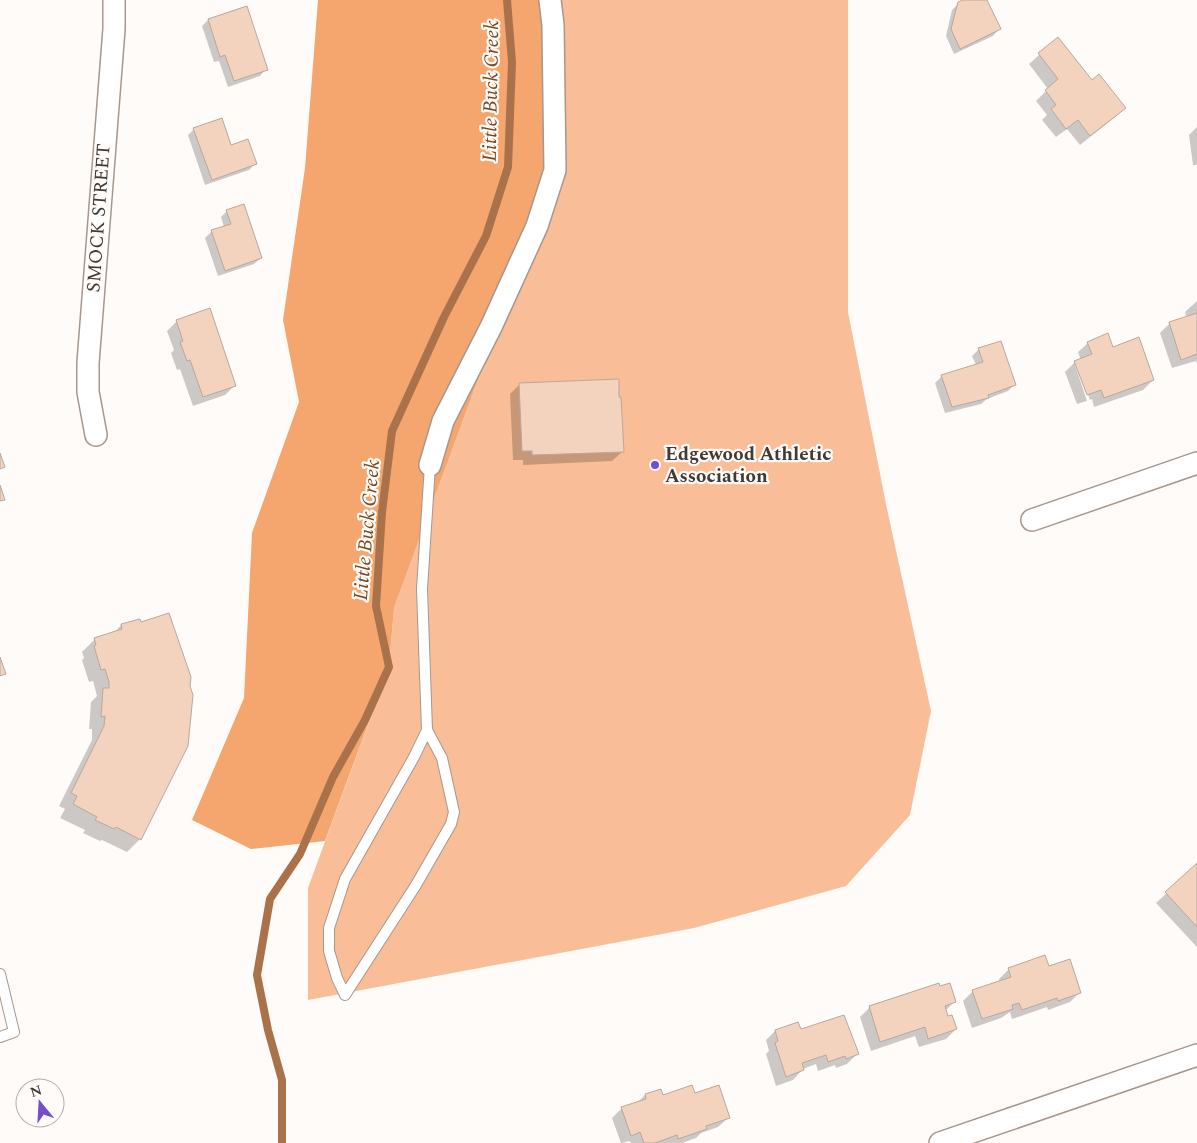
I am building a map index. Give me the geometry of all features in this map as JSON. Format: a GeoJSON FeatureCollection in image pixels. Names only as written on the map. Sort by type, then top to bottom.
{"type":"FeatureCollection","features":[{"type":"Feature","properties":{"kind":"street","name":"SMOCK STREET"},"geometry":{"type":"LineString","coordinates":[[96,435],[88,392],[88,363],[114,29],[114,0]]}},
{"type":"Feature","properties":{"kind":"street"},"geometry":{"type":"LineString","coordinates":[[430,465],[442,421],[491,327],[533,234],[555,170],[553,25],[550,0]]}},
{"type":"Feature","properties":{"kind":"street"},"geometry":{"type":"LineString","coordinates":[[1032,520],[1197,463]]}},
{"type":"Feature","properties":{"kind":"street"},"geometry":{"type":"LineString","coordinates":[[940,1143],[1197,1055]]}},
{"type":"Feature","properties":{"kind":"lane"},"geometry":{"type":"LineString","coordinates":[[427,730],[414,757],[345,880],[329,928],[329,951],[337,978],[345,996],[416,885],[451,824],[454,812],[442,758],[427,730],[422,589],[430,465]]}},
{"type":"Feature","properties":{"kind":"lane"},"geometry":{"type":"LineString","coordinates":[[0,974],[14,1032],[0,1037]]}},
{"type":"Feature","properties":{"kind":"shaded area"},"geometry":{"type":"Polygon","coordinates":[[[318,0],[539,0],[555,170],[394,608],[389,667],[325,841],[251,849],[192,820],[244,698],[252,533],[299,402],[283,320],[305,168],[318,0]]]}},
{"type":"Feature","properties":{"kind":"shaded area","name":"Edgewood Athletic Association"},"geometry":{"type":"Polygon","coordinates":[[[546,0],[848,0],[848,312],[887,509],[931,711],[910,815],[846,886],[694,928],[308,1000],[308,888],[389,667],[394,608],[555,170],[546,0]]]}},
{"type":"Feature","properties":{"kind":"building"},"geometry":{"type":"Polygon","coordinates":[[[963,0],[987,0],[1001,29],[960,49],[951,29],[958,2],[963,0]]]}},
{"type":"Feature","properties":{"kind":"building"},"geometry":{"type":"Polygon","coordinates":[[[247,6],[268,70],[234,81],[225,55],[220,57],[208,19],[247,6]]]}},
{"type":"Feature","properties":{"kind":"building"},"geometry":{"type":"Polygon","coordinates":[[[1058,37],[1092,80],[1099,74],[1126,108],[1090,136],[1078,120],[1066,129],[1051,109],[1056,105],[1045,90],[1058,79],[1038,53],[1058,37]]]}},
{"type":"Feature","properties":{"kind":"building"},"geometry":{"type":"Polygon","coordinates":[[[222,118],[231,145],[248,139],[257,164],[212,180],[193,128],[222,118]]]}},
{"type":"Feature","properties":{"kind":"building"},"geometry":{"type":"Polygon","coordinates":[[[244,204],[262,258],[225,271],[211,230],[231,224],[226,210],[244,204]]]}},
{"type":"Feature","properties":{"kind":"building"},"geometry":{"type":"Polygon","coordinates":[[[210,308],[236,386],[203,397],[190,360],[187,361],[180,342],[183,341],[176,320],[210,308]]]}},
{"type":"Feature","properties":{"kind":"building"},"geometry":{"type":"Polygon","coordinates":[[[1197,313],[1197,354],[1181,360],[1169,322],[1197,313]]]}},
{"type":"Feature","properties":{"kind":"building"},"geometry":{"type":"Polygon","coordinates":[[[1108,333],[1113,347],[1139,337],[1154,380],[1104,398],[1101,390],[1087,395],[1074,361],[1092,354],[1087,342],[1108,333]]]}},
{"type":"Feature","properties":{"kind":"building"},"geometry":{"type":"Polygon","coordinates":[[[1001,341],[1016,385],[988,395],[989,398],[952,407],[941,375],[983,362],[978,348],[1001,341]]]}},
{"type":"Feature","properties":{"kind":"building"},"geometry":{"type":"Polygon","coordinates":[[[619,379],[624,452],[532,455],[532,451],[522,451],[519,383],[619,379]]]}},
{"type":"Feature","properties":{"kind":"building"},"geometry":{"type":"Polygon","coordinates":[[[0,453],[5,467],[0,469],[0,453]]]}},
{"type":"Feature","properties":{"kind":"building"},"geometry":{"type":"Polygon","coordinates":[[[0,485],[5,500],[0,501],[0,485]]]}},
{"type":"Feature","properties":{"kind":"building"},"geometry":{"type":"Polygon","coordinates":[[[169,613],[191,677],[190,686],[193,695],[188,746],[141,840],[116,827],[114,829],[95,820],[97,817],[73,804],[77,796],[71,793],[104,726],[105,716],[101,717],[103,688],[109,688],[109,682],[105,669],[101,670],[94,646],[96,645],[94,638],[122,629],[121,624],[140,619],[141,622],[169,613]]]}},
{"type":"Feature","properties":{"kind":"building"},"geometry":{"type":"Polygon","coordinates":[[[0,657],[6,674],[0,676],[0,657]]]}},
{"type":"Feature","properties":{"kind":"building"},"geometry":{"type":"Polygon","coordinates":[[[1197,863],[1197,927],[1165,892],[1197,863]]]}},
{"type":"Feature","properties":{"kind":"building"},"geometry":{"type":"Polygon","coordinates":[[[1045,955],[1049,966],[1070,959],[1081,993],[1058,1001],[1057,998],[1022,1010],[1019,1003],[1012,1005],[1013,1009],[982,1019],[972,990],[1011,977],[1008,968],[1045,955]]]}},
{"type":"Feature","properties":{"kind":"building"},"geometry":{"type":"Polygon","coordinates":[[[939,983],[940,986],[950,983],[956,1002],[945,1006],[948,1016],[952,1015],[957,1029],[928,1039],[925,1027],[880,1042],[869,1006],[939,983]]]}},
{"type":"Feature","properties":{"kind":"building"},"geometry":{"type":"Polygon","coordinates":[[[844,1015],[859,1054],[846,1059],[845,1056],[828,1062],[826,1055],[802,1063],[804,1070],[786,1077],[775,1043],[778,1041],[775,1030],[798,1022],[801,1029],[844,1015]]]}},
{"type":"Feature","properties":{"kind":"building"},"geometry":{"type":"Polygon","coordinates":[[[692,1085],[695,1093],[719,1085],[730,1118],[706,1126],[707,1129],[678,1139],[677,1135],[655,1143],[644,1143],[640,1132],[631,1136],[621,1107],[646,1099],[645,1094],[661,1089],[663,1095],[692,1085]]]}},
{"type":"Feature","properties":{"kind":"waterway","name":"Little Buck Creek"},"geometry":{"type":"LineString","coordinates":[[282,1143],[282,1080],[268,1030],[257,975],[270,899],[300,854],[333,777],[365,720],[389,667],[376,606],[382,512],[392,431],[444,317],[486,236],[508,167],[512,62],[507,0]]}},
{"type":"Feature","properties":{"kind":"place","name":"Edgewood Athletic Association"},"geometry":{"type":"Point","coordinates":[655,465]}}]}
